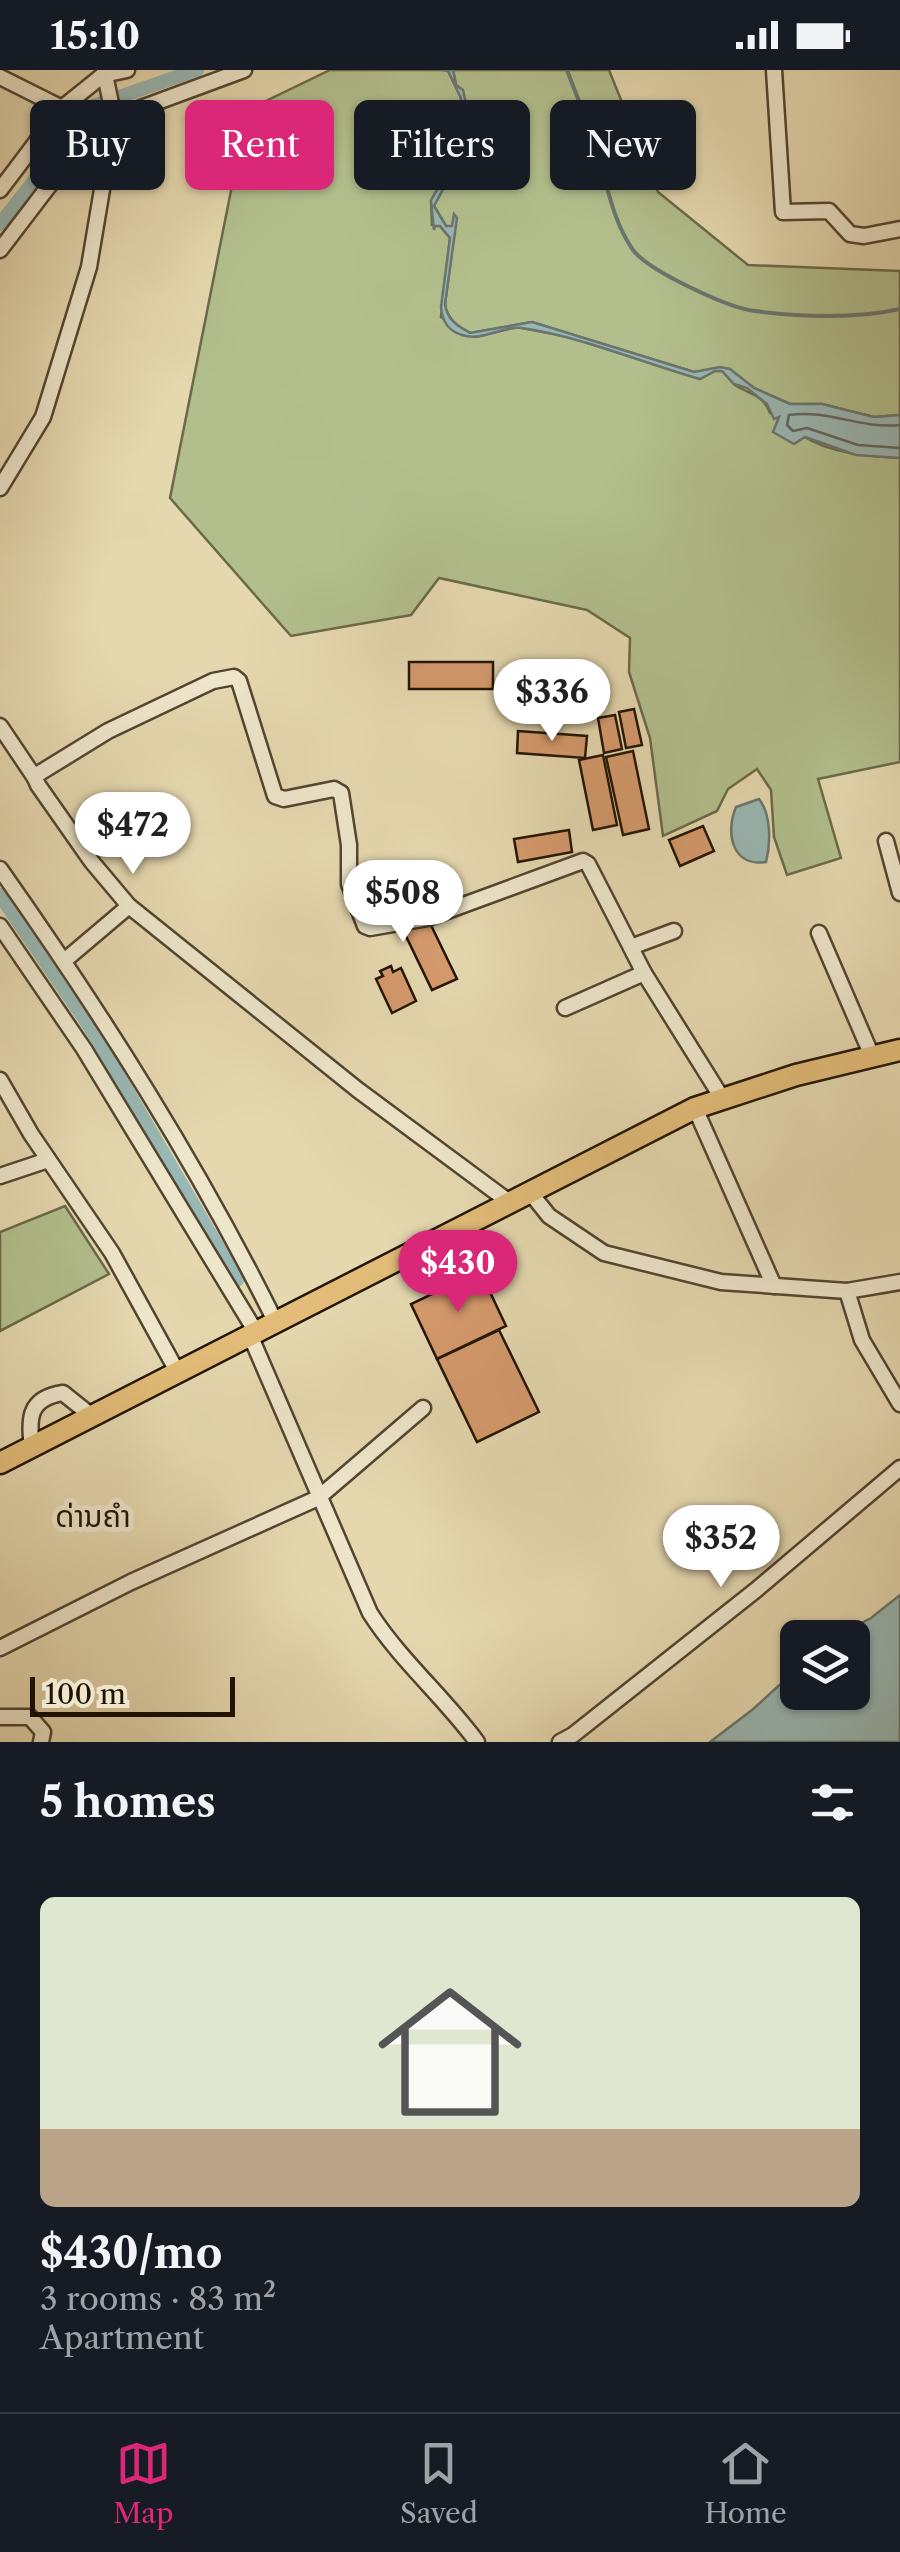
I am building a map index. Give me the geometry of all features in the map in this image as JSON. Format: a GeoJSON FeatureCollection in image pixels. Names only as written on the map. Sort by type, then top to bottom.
{"type":"FeatureCollection","features":[{"type":"Feature","properties":{"kind":"highway"},"geometry":{"type":"LineString","coordinates":[[0,1463],[695,1108],[900,1050]]}},
{"type":"Feature","properties":{"kind":"street"},"geometry":{"type":"LineString","coordinates":[[71,100],[103,72],[127,70]]}},
{"type":"Feature","properties":{"kind":"street"},"geometry":{"type":"LineString","coordinates":[[163,100],[244,70]]}},
{"type":"Feature","properties":{"kind":"street"},"geometry":{"type":"LineString","coordinates":[[774,70],[783,212],[829,211],[850,234],[864,236],[900,228]]}},
{"type":"Feature","properties":{"kind":"street"},"geometry":{"type":"LineString","coordinates":[[103,72],[110,100]]}},
{"type":"Feature","properties":{"kind":"street"},"geometry":{"type":"LineString","coordinates":[[0,77],[46,100]]}},
{"type":"Feature","properties":{"kind":"street"},"geometry":{"type":"LineString","coordinates":[[0,190],[30,150]]}},
{"type":"Feature","properties":{"kind":"street"},"geometry":{"type":"LineString","coordinates":[[0,250],[46,190]]}},
{"type":"Feature","properties":{"kind":"street"},"geometry":{"type":"LineString","coordinates":[[0,488],[43,418],[89,267],[102,190]]}},
{"type":"Feature","properties":{"kind":"street"},"geometry":{"type":"LineString","coordinates":[[36,778],[108,731],[213,681],[234,677],[239,681],[275,796],[284,798],[334,789],[341,793],[349,845],[349,884],[365,926],[428,918],[583,861],[644,973],[722,1098]]}},
{"type":"Feature","properties":{"kind":"street"},"geometry":{"type":"LineString","coordinates":[[0,726],[92,862],[129,906],[358,1090],[508,1201]]}},
{"type":"Feature","properties":{"kind":"street"},"geometry":{"type":"LineString","coordinates":[[886,841],[900,893]]}},
{"type":"Feature","properties":{"kind":"street"},"geometry":{"type":"LineString","coordinates":[[0,868],[64,961],[226,1221],[276,1322]]}},
{"type":"Feature","properties":{"kind":"street"},"geometry":{"type":"LineString","coordinates":[[64,961],[129,906]]}},
{"type":"Feature","properties":{"kind":"street"},"geometry":{"type":"LineString","coordinates":[[0,926],[84,1049],[253,1334],[355,1584],[386,1638],[477,1742]]}},
{"type":"Feature","properties":{"kind":"street"},"geometry":{"type":"LineString","coordinates":[[631,948],[674,931]]}},
{"type":"Feature","properties":{"kind":"street"},"geometry":{"type":"LineString","coordinates":[[820,932],[872,1056]]}},
{"type":"Feature","properties":{"kind":"street"},"geometry":{"type":"LineString","coordinates":[[565,1008],[644,973]]}},
{"type":"Feature","properties":{"kind":"street"},"geometry":{"type":"LineString","coordinates":[[0,1080],[48,1160],[112,1253],[178,1373]]}},
{"type":"Feature","properties":{"kind":"street"},"geometry":{"type":"LineString","coordinates":[[695,1108],[774,1286]]}},
{"type":"Feature","properties":{"kind":"street"},"geometry":{"type":"LineString","coordinates":[[0,1176],[48,1160]]}},
{"type":"Feature","properties":{"kind":"street"},"geometry":{"type":"LineString","coordinates":[[529,1191],[549,1216],[604,1253],[721,1282],[846,1291],[900,1282]]}},
{"type":"Feature","properties":{"kind":"street"},"geometry":{"type":"LineString","coordinates":[[846,1291],[862,1340],[900,1404]]}},
{"type":"Feature","properties":{"kind":"street"},"geometry":{"type":"LineString","coordinates":[[32,1447],[29,1421],[36,1402],[63,1393],[93,1416]]}},
{"type":"Feature","properties":{"kind":"street"},"geometry":{"type":"LineString","coordinates":[[0,1648],[132,1582],[318,1498],[423,1408]]}},
{"type":"Feature","properties":{"kind":"street"},"geometry":{"type":"LineString","coordinates":[[560,1742],[574,1735],[756,1590],[900,1468]]}},
{"type":"Feature","properties":{"kind":"street"},"geometry":{"type":"LineString","coordinates":[[0,1717],[30,1717],[43,1732],[42,1742]]}},
{"type":"Feature","properties":{"kind":"green space"},"geometry":{"type":"Polygon","coordinates":[[[330,70],[448,70],[461,100],[354,100],[354,190],[437,190],[431,201],[432,225],[440,226],[450,238],[441,317],[476,337],[517,327],[569,337],[700,379],[722,371],[735,385],[760,399],[770,413],[814,442],[850,453],[900,458],[900,762],[818,779],[841,858],[787,875],[774,837],[771,790],[757,769],[728,789],[717,811],[663,836],[650,738],[629,672],[630,638],[587,610],[439,578],[411,615],[291,636],[170,498],[231,190],[334,190],[334,100],[268,100],[330,70]]]}},
{"type":"Feature","properties":{"kind":"green space"},"geometry":{"type":"Polygon","coordinates":[[[453,70],[609,70],[621,100],[550,100],[550,190],[657,190],[748,265],[900,271],[900,415],[874,417],[822,404],[790,404],[754,388],[729,369],[694,372],[532,322],[470,333],[457,325],[445,304],[456,218],[452,227],[446,226],[434,206],[443,190],[530,190],[530,100],[465,100],[453,70]]]}},
{"type":"Feature","properties":{"kind":"green space"},"geometry":{"type":"Polygon","coordinates":[[[65,1206],[109,1274],[0,1331],[0,1232],[65,1206]]]}},
{"type":"Feature","properties":{"kind":"water"},"geometry":{"type":"Polygon","coordinates":[[[442,70],[453,70],[465,100],[461,100],[448,71],[442,70]]]}},
{"type":"Feature","properties":{"kind":"water"},"geometry":{"type":"Polygon","coordinates":[[[437,190],[443,190],[434,206],[446,226],[452,226],[454,214],[457,218],[445,304],[457,325],[470,333],[532,322],[694,372],[730,369],[754,388],[790,404],[822,404],[874,417],[900,415],[900,458],[856,455],[805,437],[794,444],[773,432],[779,417],[774,419],[767,404],[747,388],[734,384],[722,371],[700,379],[589,344],[522,328],[470,337],[457,333],[444,321],[441,307],[450,238],[440,226],[434,230],[431,200],[437,190]]]}},
{"type":"Feature","properties":{"kind":"water"},"geometry":{"type":"Polygon","coordinates":[[[759,799],[769,829],[766,862],[745,859],[732,837],[736,807],[759,799]]]}},
{"type":"Feature","properties":{"kind":"water"},"geometry":{"type":"Polygon","coordinates":[[[900,1595],[900,1742],[710,1742],[780,1684],[780,1710],[870,1710],[867,1620],[900,1595]]]}},
{"type":"Feature","properties":{"kind":"building"},"geometry":{"type":"Polygon","coordinates":[[[409,662],[493,662],[493,689],[409,689],[409,662]]]}},
{"type":"Feature","properties":{"kind":"building"},"geometry":{"type":"Polygon","coordinates":[[[634,709],[642,745],[626,748],[619,712],[634,709]]]}},
{"type":"Feature","properties":{"kind":"building"},"geometry":{"type":"Polygon","coordinates":[[[615,715],[622,749],[604,753],[598,718],[615,715]]]}},
{"type":"Feature","properties":{"kind":"building"},"geometry":{"type":"Polygon","coordinates":[[[518,731],[587,736],[585,758],[517,753],[518,731]]]}},
{"type":"Feature","properties":{"kind":"building"},"geometry":{"type":"Polygon","coordinates":[[[633,751],[649,829],[623,835],[606,757],[633,751]]]}},
{"type":"Feature","properties":{"kind":"building"},"geometry":{"type":"Polygon","coordinates":[[[603,755],[617,825],[593,830],[579,760],[603,755]]]}},
{"type":"Feature","properties":{"kind":"building"},"geometry":{"type":"Polygon","coordinates":[[[703,826],[714,851],[680,866],[669,840],[703,826]]]}},
{"type":"Feature","properties":{"kind":"building"},"geometry":{"type":"Polygon","coordinates":[[[569,830],[572,852],[518,862],[514,839],[569,830]]]}},
{"type":"Feature","properties":{"kind":"building"},"geometry":{"type":"Polygon","coordinates":[[[429,921],[457,979],[432,990],[404,932],[429,921]]]}},
{"type":"Feature","properties":{"kind":"building"},"geometry":{"type":"Polygon","coordinates":[[[391,966],[393,972],[401,968],[416,1001],[392,1013],[376,979],[383,976],[380,971],[391,966]]]}},
{"type":"Feature","properties":{"kind":"building"},"geometry":{"type":"Polygon","coordinates":[[[480,1271],[506,1326],[437,1359],[411,1304],[480,1271]]]}},
{"type":"Feature","properties":{"kind":"building"},"geometry":{"type":"Polygon","coordinates":[[[499,1330],[539,1412],[477,1442],[437,1359],[499,1330]]]}},
{"type":"Feature","properties":{"kind":"waterway"},"geometry":{"type":"LineString","coordinates":[[0,224],[93,106],[197,70]]}},
{"type":"Feature","properties":{"kind":"waterway"},"geometry":{"type":"LineString","coordinates":[[567,70],[619,225],[642,259],[690,287],[755,311],[828,316],[900,309]]}},
{"type":"Feature","properties":{"kind":"waterway"},"geometry":{"type":"LineString","coordinates":[[0,895],[90,1027],[237,1280]]}},
{"type":"Feature","properties":{"kind":"district","name":"ດ່ານຄໍາ"},"geometry":{"type":"Point","coordinates":[93,1517]}}]}
